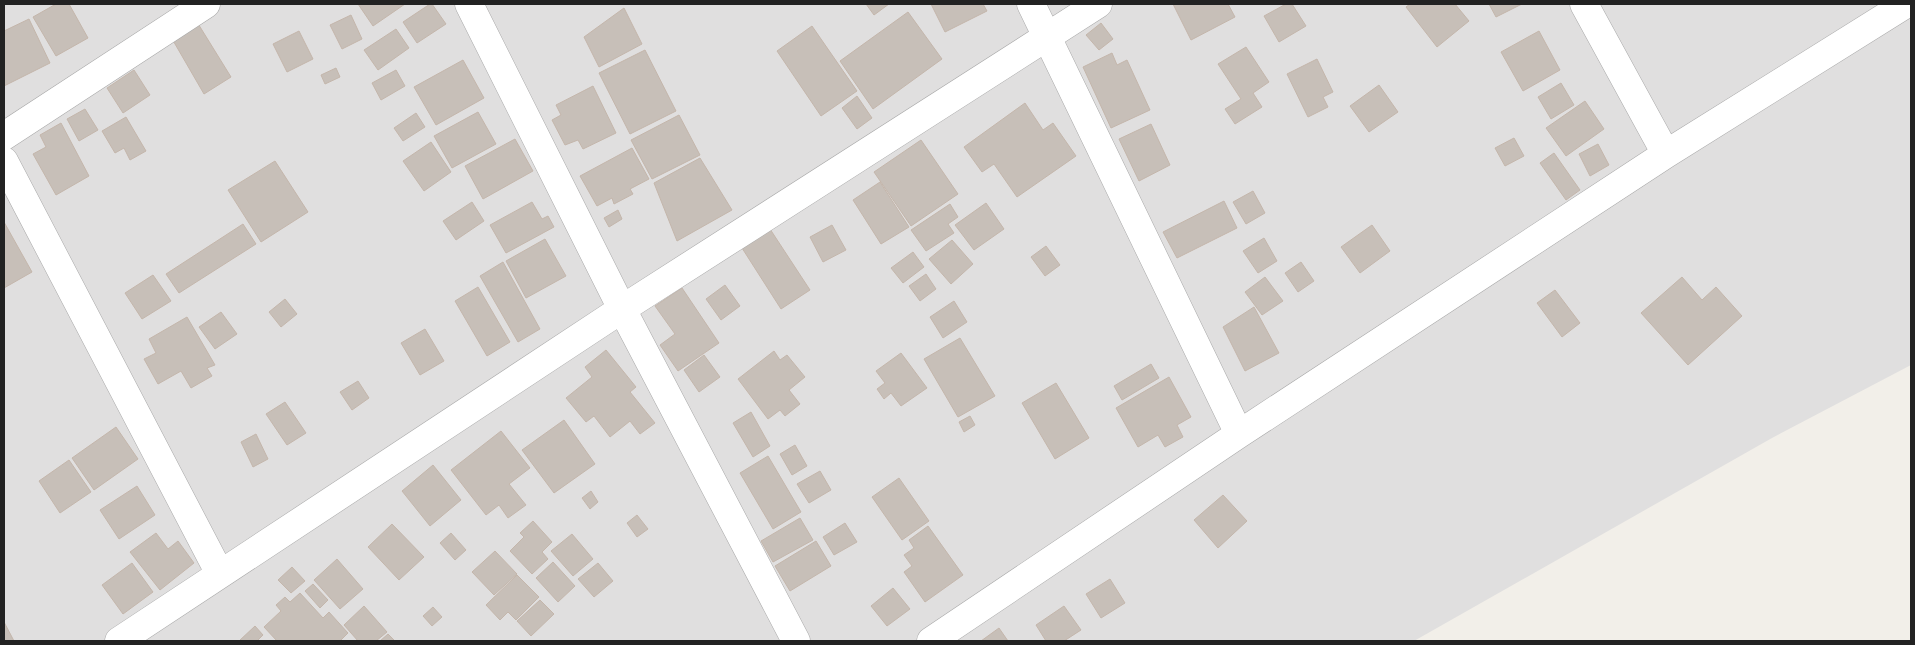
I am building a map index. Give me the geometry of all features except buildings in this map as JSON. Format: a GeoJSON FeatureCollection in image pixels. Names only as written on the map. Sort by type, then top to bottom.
{"type":"FeatureCollection","features":[{"type":"Feature","properties":{"kind":"street"},"geometry":{"type":"LineString","coordinates":[[4,136],[206,4]]}},
{"type":"Feature","properties":{"kind":"street"},"geometry":{"type":"LineString","coordinates":[[469,4],[622,309],[796,641]]}},
{"type":"Feature","properties":{"kind":"street"},"geometry":{"type":"LineString","coordinates":[[1031,4],[1239,434]]}},
{"type":"Feature","properties":{"kind":"street"},"geometry":{"type":"LineString","coordinates":[[119,641],[622,309],[1098,4]]}},
{"type":"Feature","properties":{"kind":"street"},"geometry":{"type":"LineString","coordinates":[[1584,4],[1666,154]]}},
{"type":"Feature","properties":{"kind":"street"},"geometry":{"type":"LineString","coordinates":[[931,641],[1239,434],[1666,154],[1906,4]]}},
{"type":"Feature","properties":{"kind":"street"},"geometry":{"type":"LineString","coordinates":[[4,161],[220,574]]}},
{"type":"Feature","properties":{"kind":"shaded area"},"geometry":{"type":"Polygon","coordinates":[[[4,4],[1911,4],[1911,365],[1772,438],[1414,641],[4,641],[4,4]]]}}]}
